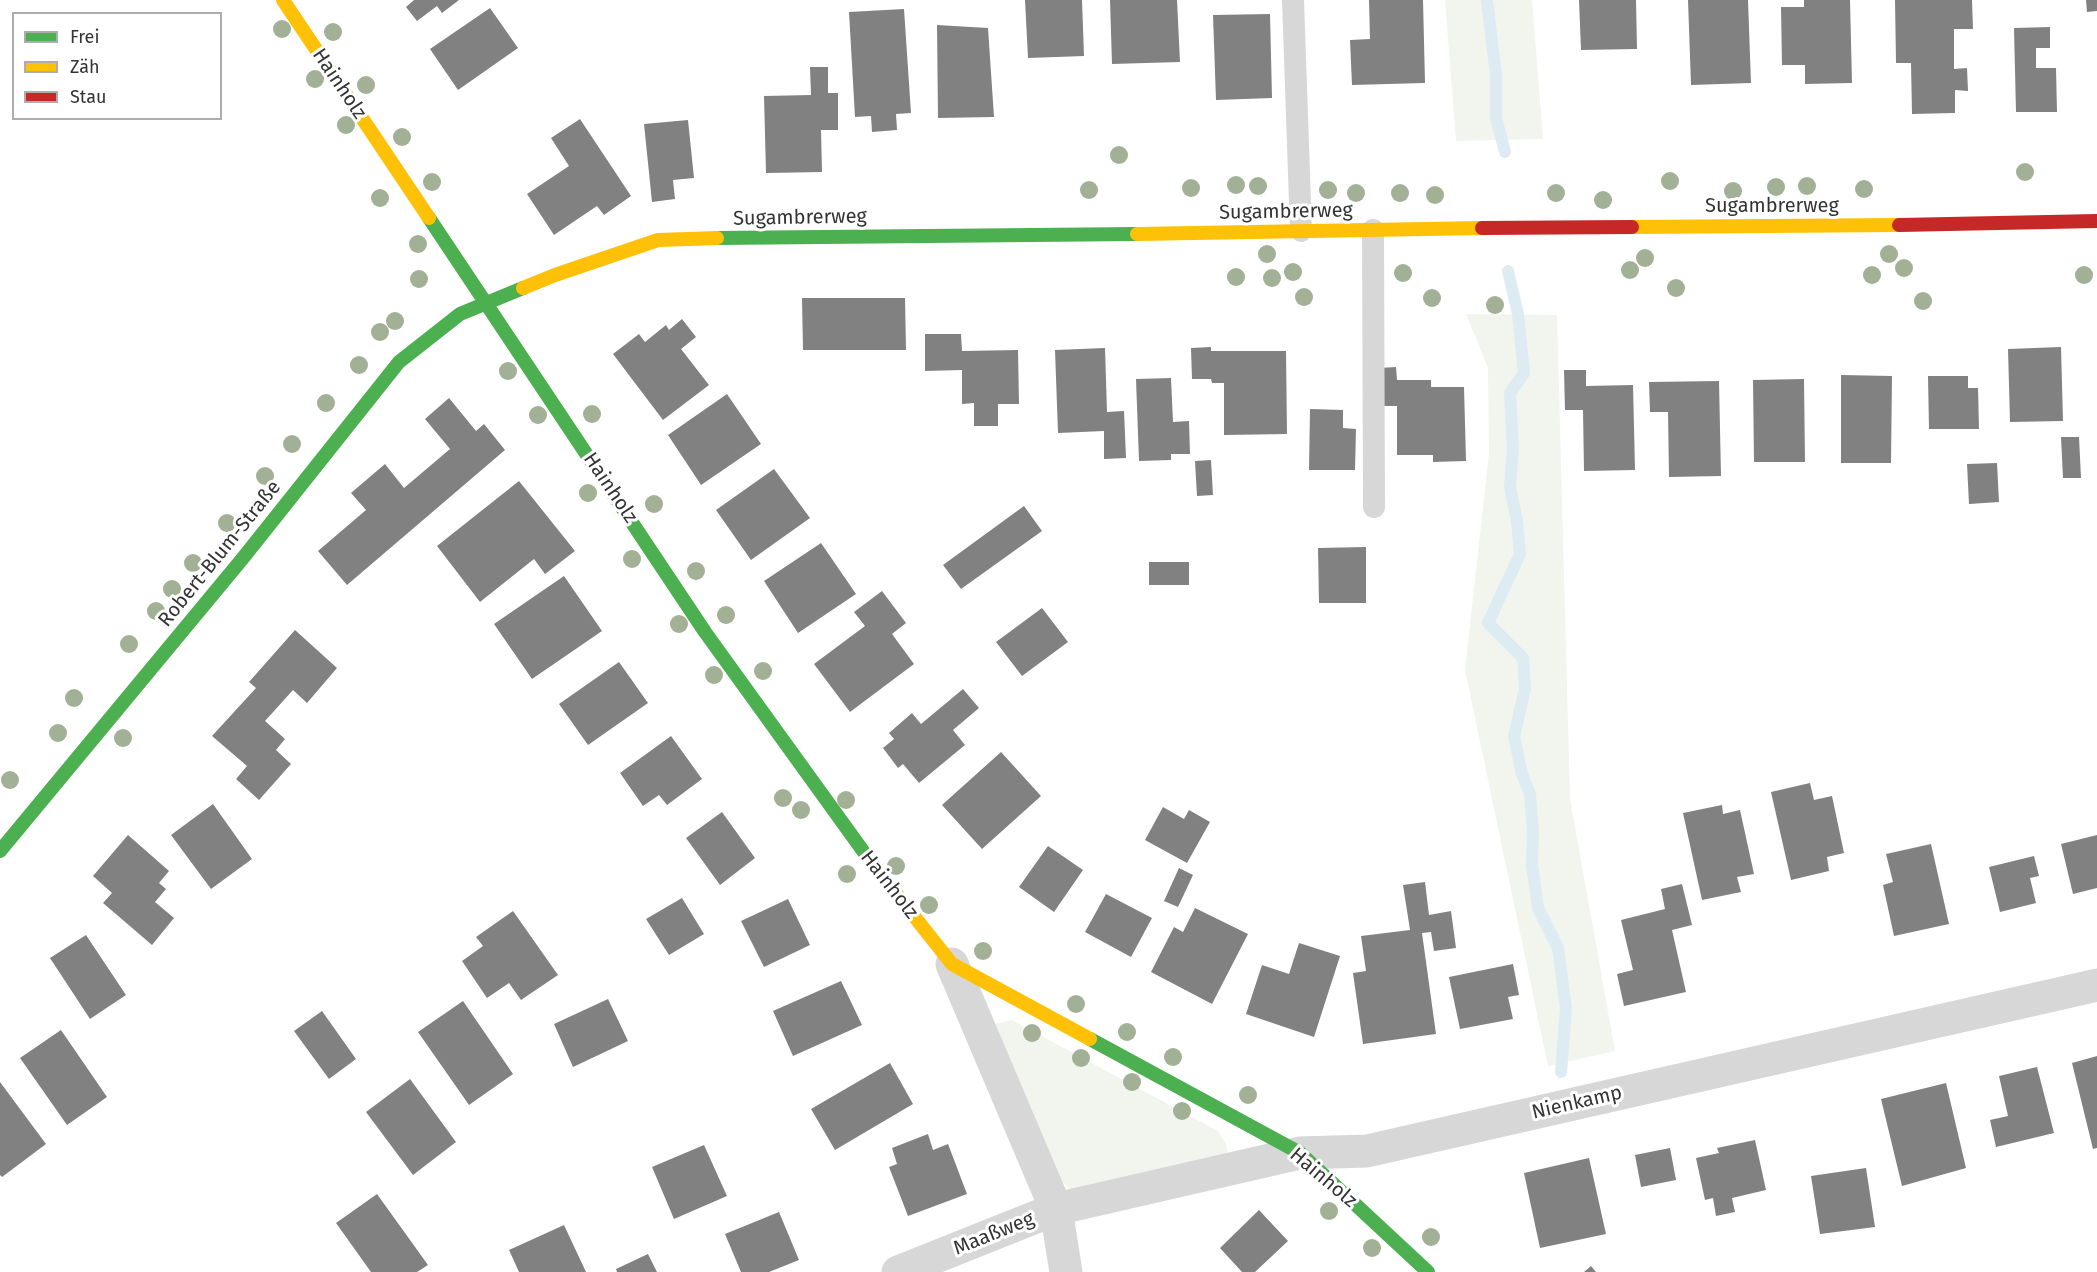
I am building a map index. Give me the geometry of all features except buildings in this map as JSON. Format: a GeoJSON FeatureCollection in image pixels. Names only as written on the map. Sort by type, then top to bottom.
{"type":"FeatureCollection","features":[{"type":"Feature","properties":{"kind":"street","name":"Hainholz"},"geometry":{"type":"LineString","coordinates":[[284,0],[705,632],[855,842],[952,964],[1056,1209],[1065,1272]]}},
{"type":"Feature","properties":{"kind":"street","name":"Sugambrerweg"},"geometry":{"type":"LineString","coordinates":[[487,303],[555,275],[658,240],[1530,226],[1943,225],[2097,221]]}},
{"type":"Feature","properties":{"kind":"street","name":"Robert-Blum-Straße"},"geometry":{"type":"LineString","coordinates":[[0,851],[243,558],[399,362],[460,314],[487,303]]}},
{"type":"Feature","properties":{"kind":"street","name":"Hainholz"},"geometry":{"type":"LineString","coordinates":[[952,964],[1300,1153],[1428,1272]]}},
{"type":"Feature","properties":{"kind":"street","name":"Nienkamp"},"geometry":{"type":"LineString","coordinates":[[1056,1209],[1300,1153],[1367,1151],[2097,985]]}},
{"type":"Feature","properties":{"kind":"street","name":"Maaßweg"},"geometry":{"type":"LineString","coordinates":[[898,1272],[1056,1209]]}},
{"type":"Feature","properties":{"kind":"lane"},"geometry":{"type":"LineString","coordinates":[[1293,0],[1301,231]]}},
{"type":"Feature","properties":{"kind":"lane"},"geometry":{"type":"LineString","coordinates":[[1373,230],[1374,507]]}},
{"type":"Feature","properties":{"kind":"shaded area"},"geometry":{"type":"Polygon","coordinates":[[[1445,0],[1532,0],[1543,139],[1456,141],[1445,0]]]}},
{"type":"Feature","properties":{"kind":"shaded area"},"geometry":{"type":"Polygon","coordinates":[[[1466,314],[1557,315],[1570,799],[1615,1051],[1548,1066],[1465,670],[1489,453],[1488,368],[1466,314]]]}},
{"type":"Feature","properties":{"kind":"shaded area"},"geometry":{"type":"Polygon","coordinates":[[[1012,1020],[1218,1131],[1226,1144],[1228,1154],[1081,1192],[1068,1188],[1055,1174],[993,1038],[995,1024],[1012,1020]]]}},
{"type":"Feature","properties":{"kind":"waterway"},"geometry":{"type":"LineString","coordinates":[[1487,0],[1496,75],[1496,118],[1505,152]]}},
{"type":"Feature","properties":{"kind":"waterway"},"geometry":{"type":"LineString","coordinates":[[1508,271],[1518,314],[1524,373],[1510,393],[1513,448],[1510,487],[1517,521],[1520,554],[1488,623],[1523,658],[1525,689],[1514,736],[1522,774],[1530,794],[1533,832],[1532,865],[1538,908],[1558,948],[1566,1008],[1561,1072]]}},
{"type":"Feature","properties":{"kind":"traffic: fast"},"geometry":{"type":"LineString","coordinates":[[429,218],[705,632],[871,862]]}},
{"type":"Feature","properties":{"kind":"traffic: fast"},"geometry":{"type":"LineString","coordinates":[[717,238],[1137,234]]}},
{"type":"Feature","properties":{"kind":"traffic: fast"},"geometry":{"type":"LineString","coordinates":[[0,851],[243,558],[399,362],[460,314],[523,288]]}},
{"type":"Feature","properties":{"kind":"traffic: fast"},"geometry":{"type":"LineString","coordinates":[[1090,1039],[1300,1153],[1428,1272]]}},
{"type":"Feature","properties":{"kind":"traffic: slow"},"geometry":{"type":"LineString","coordinates":[[283,0],[429,218]]}},
{"type":"Feature","properties":{"kind":"traffic: slow"},"geometry":{"type":"LineString","coordinates":[[1632,227],[1899,225]]}},
{"type":"Feature","properties":{"kind":"traffic: slow"},"geometry":{"type":"LineString","coordinates":[[1137,234],[1482,228]]}},
{"type":"Feature","properties":{"kind":"traffic: slow"},"geometry":{"type":"LineString","coordinates":[[523,288],[658,240],[717,238]]}},
{"type":"Feature","properties":{"kind":"traffic: slow"},"geometry":{"type":"LineString","coordinates":[[871,862],[952,964],[1090,1039]]}},
{"type":"Feature","properties":{"kind":"traffic: jam"},"geometry":{"type":"LineString","coordinates":[[1899,225],[2097,221]]}},
{"type":"Feature","properties":{"kind":"traffic: jam"},"geometry":{"type":"LineString","coordinates":[[1482,228],[1632,227]]}}]}
